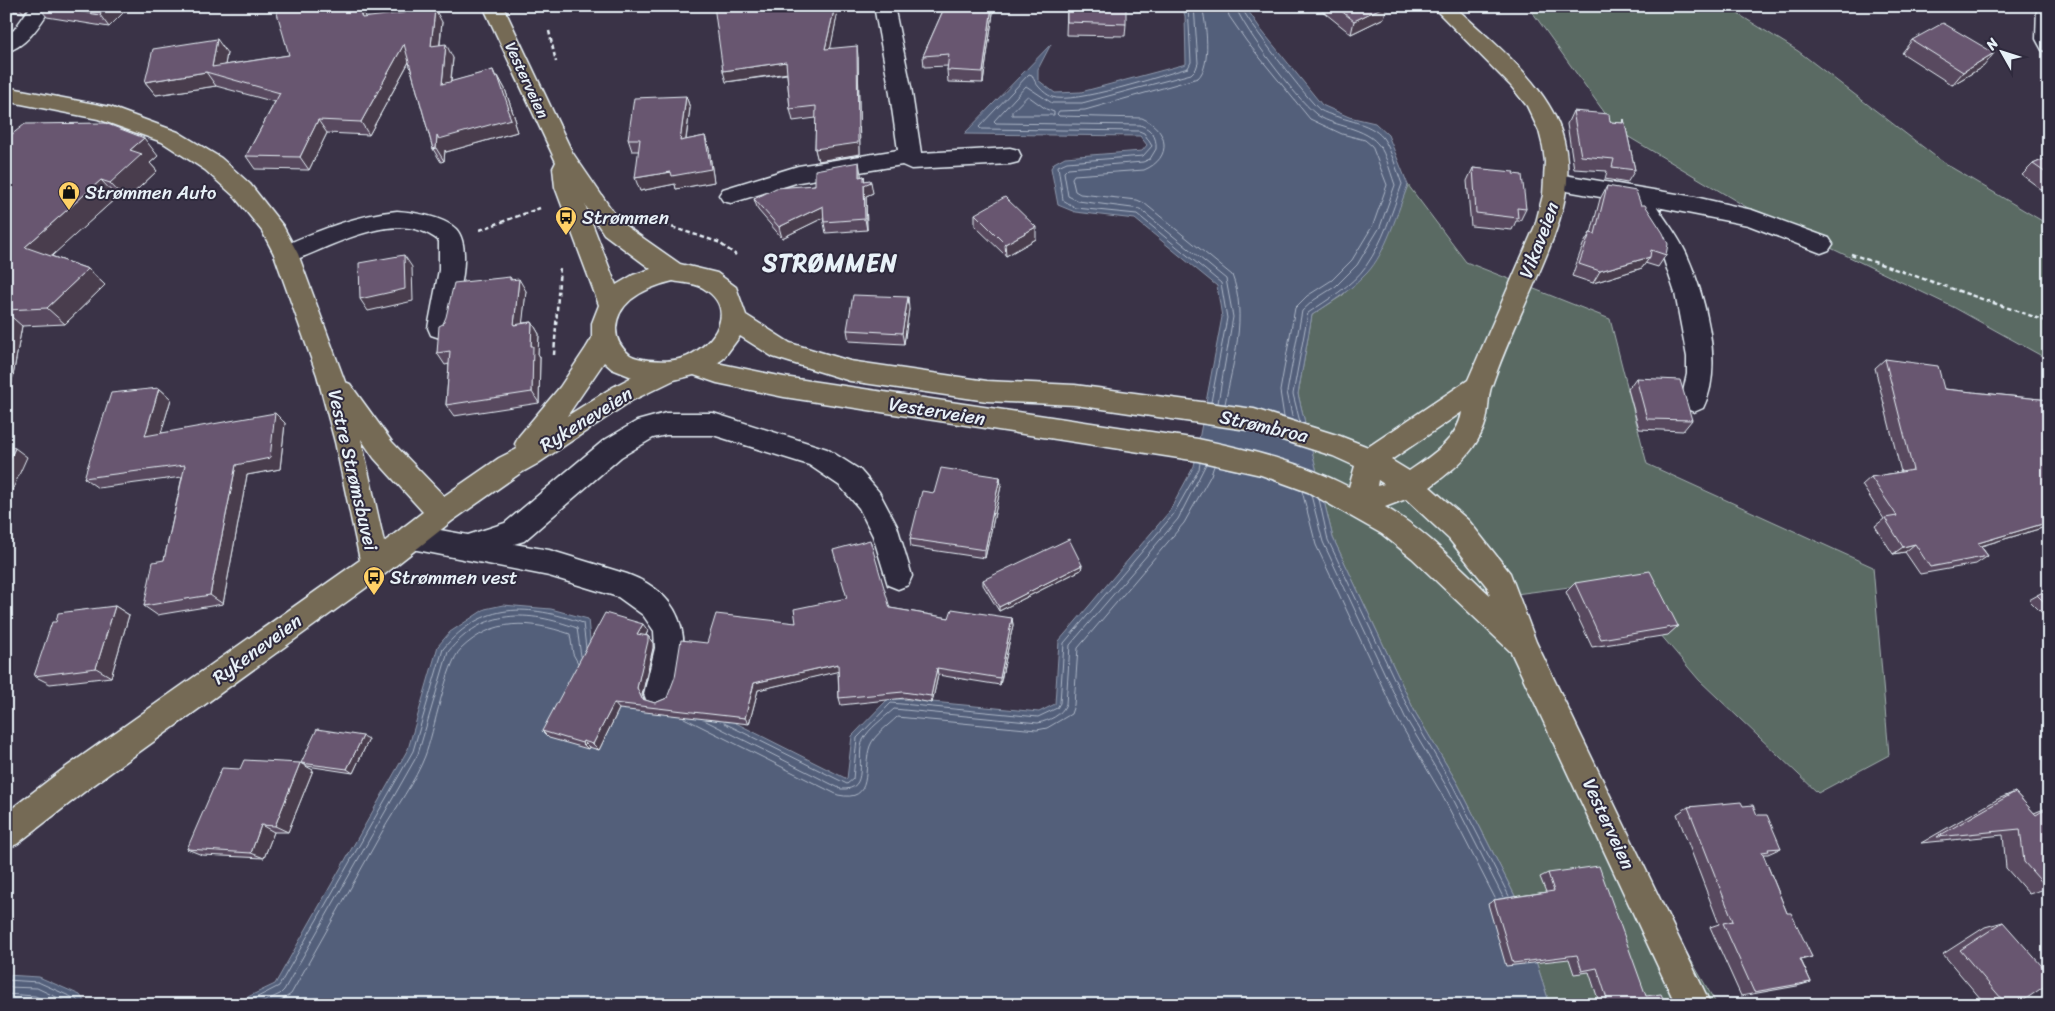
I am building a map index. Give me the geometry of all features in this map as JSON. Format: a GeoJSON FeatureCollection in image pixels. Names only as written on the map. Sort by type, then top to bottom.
{"type":"FeatureCollection","features":[{"type":"Feature","properties":{"kind":"main road","name":"Vesterveien"},"geometry":{"type":"LineString","coordinates":[[492,6],[562,154],[612,228],[673,272]]}},
{"type":"Feature","properties":{"kind":"main road","name":"Vikaveien"},"geometry":{"type":"LineString","coordinates":[[1358,505],[1410,486],[1444,461],[1466,436],[1474,417],[1478,387],[1555,203],[1558,182],[1552,138],[1545,116],[1535,100],[1442,6]]}},
{"type":"Feature","properties":{"kind":"main road","name":"Vestre Strømsbuvei"},"geometry":{"type":"LineString","coordinates":[[6,94],[102,112],[170,137],[213,164],[242,190],[271,226],[286,254],[330,375],[348,442],[373,557]]}},
{"type":"Feature","properties":{"kind":"main road","name":"Vesterveien"},"geometry":{"type":"LineString","coordinates":[[562,154],[566,187],[612,305]]}},
{"type":"Feature","properties":{"kind":"main road"},"geometry":{"type":"LineString","coordinates":[[673,272],[702,276],[725,290],[733,304],[734,320],[730,333],[722,346],[694,365],[665,373],[644,372],[625,365],[612,354],[604,340],[605,316],[623,292],[638,282],[673,272]]}},
{"type":"Feature","properties":{"kind":"main road","name":"Vesterveien"},"geometry":{"type":"LineString","coordinates":[[734,320],[786,352],[850,371],[986,391],[1075,394],[1186,410]]}},
{"type":"Feature","properties":{"kind":"main road","name":"Rykeneveien"},"geometry":{"type":"LineString","coordinates":[[509,466],[563,405],[581,380],[604,340]]}},
{"type":"Feature","properties":{"kind":"main road","name":"Vesterveien"},"geometry":{"type":"LineString","coordinates":[[694,365],[717,373],[784,387],[1182,448]]}},
{"type":"Feature","properties":{"kind":"main road","name":"Rykeneveien"},"geometry":{"type":"LineString","coordinates":[[6,833],[373,557],[412,537],[437,508],[528,456],[622,394],[665,373]]}},
{"type":"Feature","properties":{"kind":"main road","name":"Vestre Strømsbuvei"},"geometry":{"type":"LineString","coordinates":[[330,375],[383,450],[437,508]]}},
{"type":"Feature","properties":{"kind":"main road"},"geometry":{"type":"LineString","coordinates":[[1358,505],[1370,460],[1478,387]]}},
{"type":"Feature","properties":{"kind":"main road","name":"Strømbroa"},"geometry":{"type":"LineString","coordinates":[[1186,410],[1254,420],[1340,447]]}},
{"type":"Feature","properties":{"kind":"main road","name":"Vesterveien"},"geometry":{"type":"LineString","coordinates":[[1340,447],[1370,460],[1410,486],[1459,530],[1500,582],[1522,645],[1694,1005]]}},
{"type":"Feature","properties":{"kind":"main road","name":"Strømbroa"},"geometry":{"type":"LineString","coordinates":[[1182,448],[1262,464],[1318,484]]}},
{"type":"Feature","properties":{"kind":"main road","name":"Vesterveien"},"geometry":{"type":"LineString","coordinates":[[1318,484],[1392,526],[1422,549],[1522,645]]}},
{"type":"Feature","properties":{"kind":"street"},"geometry":{"type":"LineString","coordinates":[[6,45],[21,34],[42,6]]}},
{"type":"Feature","properties":{"kind":"street"},"geometry":{"type":"LineString","coordinates":[[884,6],[900,87],[911,161],[1010,156]]}},
{"type":"Feature","properties":{"kind":"street"},"geometry":{"type":"LineString","coordinates":[[2047,6],[2046,39],[2049,45]]}},
{"type":"Feature","properties":{"kind":"street"},"geometry":{"type":"LineString","coordinates":[[731,196],[798,174],[910,156]]}},
{"type":"Feature","properties":{"kind":"street"},"geometry":{"type":"LineString","coordinates":[[1558,182],[1694,204],[1752,218],[1822,244]]}},
{"type":"Feature","properties":{"kind":"street"},"geometry":{"type":"LineString","coordinates":[[1636,194],[1666,239],[1682,275],[1692,314],[1700,361],[1700,373],[1694,401]]}},
{"type":"Feature","properties":{"kind":"street"},"geometry":{"type":"LineString","coordinates":[[286,254],[358,226],[394,219],[423,222],[446,233],[451,240],[452,254],[440,328]]}},
{"type":"Feature","properties":{"kind":"street"},"geometry":{"type":"LineString","coordinates":[[470,547],[514,532],[612,449],[646,429],[666,424],[713,424],[818,457],[850,478],[869,500],[887,535],[898,576]]}},
{"type":"Feature","properties":{"kind":"street"},"geometry":{"type":"LineString","coordinates":[[412,537],[548,563],[627,587],[653,606],[668,627],[670,648],[659,694]]}},
{"type":"Feature","properties":{"kind":"path"},"geometry":{"type":"LineString","coordinates":[[549,30],[557,70]]}},
{"type":"Feature","properties":{"kind":"path"},"geometry":{"type":"LineString","coordinates":[[451,240],[542,208]]}},
{"type":"Feature","properties":{"kind":"path"},"geometry":{"type":"LineString","coordinates":[[656,222],[718,242],[736,255]]}},
{"type":"Feature","properties":{"kind":"path"},"geometry":{"type":"LineString","coordinates":[[1822,244],[2049,322]]}},
{"type":"Feature","properties":{"kind":"path"},"geometry":{"type":"LineString","coordinates":[[554,359],[560,263]]}},
{"type":"Feature","properties":{"kind":"green space"},"geometry":{"type":"Polygon","coordinates":[[[1528,6],[1725,6],[1798,51],[1944,163],[2049,225],[2049,360],[1955,308],[1748,208],[1617,130],[1528,6]]]}},
{"type":"Feature","properties":{"kind":"green space"},"geometry":{"type":"Polygon","coordinates":[[[1408,185],[1466,262],[1610,319],[1647,464],[1873,567],[1889,755],[1818,793],[1699,680],[1615,581],[1516,594],[1567,746],[1717,1005],[1550,1005],[1515,896],[1458,784],[1415,712],[1333,538],[1298,394],[1312,315],[1343,295],[1385,243],[1408,185]]]}},
{"type":"Feature","properties":{"kind":"water"},"geometry":{"type":"Polygon","coordinates":[[[1182,6],[1245,6],[1262,31],[1322,105],[1349,117],[1375,123],[1388,135],[1408,185],[1386,243],[1374,265],[1348,290],[1312,315],[1298,394],[1333,538],[1415,712],[1458,784],[1515,896],[1550,1005],[231,1005],[275,984],[408,749],[438,646],[450,632],[485,609],[503,605],[551,609],[588,619],[591,650],[847,779],[852,736],[889,698],[1039,712],[1055,704],[1059,641],[1169,512],[1194,466],[1222,317],[1217,286],[1135,219],[1075,212],[1058,205],[1051,168],[1054,163],[1065,157],[1142,151],[1147,145],[1140,136],[964,134],[1051,44],[1038,69],[1038,80],[1055,93],[1081,92],[1186,64],[1185,16],[1182,6]]]}},
{"type":"Feature","properties":{"kind":"water"},"geometry":{"type":"Polygon","coordinates":[[[6,975],[39,977],[80,995],[87,1005],[6,1005],[6,975]]]}},
{"type":"Feature","properties":{"kind":"building"},"geometry":{"type":"Polygon","coordinates":[[[46,6],[109,6],[100,15],[46,6]]]}},
{"type":"Feature","properties":{"kind":"building"},"geometry":{"type":"Polygon","coordinates":[[[275,6],[358,6],[362,18],[435,9],[431,46],[446,44],[442,84],[493,70],[495,77],[498,76],[511,119],[439,139],[437,135],[436,148],[433,149],[404,44],[361,122],[318,120],[300,157],[246,156],[280,93],[206,72],[145,82],[153,49],[217,39],[212,67],[289,55],[275,6]]]}},
{"type":"Feature","properties":{"kind":"building"},"geometry":{"type":"Polygon","coordinates":[[[714,6],[835,6],[825,49],[857,46],[858,143],[815,149],[816,106],[790,109],[786,62],[723,71],[714,6]]]}},
{"type":"Feature","properties":{"kind":"building"},"geometry":{"type":"Polygon","coordinates":[[[945,6],[992,6],[983,72],[947,70],[949,54],[923,56],[945,6]]]}},
{"type":"Feature","properties":{"kind":"building"},"geometry":{"type":"Polygon","coordinates":[[[1067,6],[1126,6],[1126,24],[1067,22],[1067,6]]]}},
{"type":"Feature","properties":{"kind":"building"},"geometry":{"type":"Polygon","coordinates":[[[1335,6],[1385,6],[1354,21],[1335,6]]]}},
{"type":"Feature","properties":{"kind":"building"},"geometry":{"type":"Polygon","coordinates":[[[1943,23],[1994,53],[1963,72],[1912,40],[1943,23]]]}},
{"type":"Feature","properties":{"kind":"building"},"geometry":{"type":"Polygon","coordinates":[[[686,96],[680,141],[705,136],[711,169],[672,176],[671,172],[635,178],[640,139],[628,139],[634,98],[686,96]]]}},
{"type":"Feature","properties":{"kind":"building"},"geometry":{"type":"Polygon","coordinates":[[[1573,111],[1609,114],[1610,122],[1623,123],[1624,119],[1635,170],[1612,167],[1614,159],[1581,156],[1573,111]]]}},
{"type":"Feature","properties":{"kind":"building"},"geometry":{"type":"Polygon","coordinates":[[[105,123],[144,138],[130,150],[142,154],[110,183],[101,180],[25,247],[88,269],[47,308],[6,310],[6,139],[25,124],[105,123]]]}},
{"type":"Feature","properties":{"kind":"building"},"geometry":{"type":"Polygon","coordinates":[[[2049,157],[2049,175],[2033,164],[2049,157]]]}},
{"type":"Feature","properties":{"kind":"building"},"geometry":{"type":"Polygon","coordinates":[[[859,162],[859,177],[864,176],[864,181],[870,180],[871,182],[864,185],[865,219],[824,222],[823,206],[779,227],[754,199],[776,188],[815,185],[815,170],[859,162]]]}},
{"type":"Feature","properties":{"kind":"building"},"geometry":{"type":"Polygon","coordinates":[[[1473,168],[1514,172],[1513,174],[1522,175],[1526,209],[1517,208],[1518,218],[1476,213],[1473,168]]]}},
{"type":"Feature","properties":{"kind":"building"},"geometry":{"type":"Polygon","coordinates":[[[1607,186],[1636,191],[1641,205],[1645,205],[1663,233],[1668,244],[1666,255],[1651,250],[1650,257],[1600,271],[1579,264],[1590,233],[1595,234],[1607,186]]]}},
{"type":"Feature","properties":{"kind":"building"},"geometry":{"type":"Polygon","coordinates":[[[1005,197],[1036,227],[1005,244],[975,214],[1005,197]]]}},
{"type":"Feature","properties":{"kind":"building"},"geometry":{"type":"Polygon","coordinates":[[[404,255],[405,289],[360,299],[359,263],[404,255]]]}},
{"type":"Feature","properties":{"kind":"building"},"geometry":{"type":"Polygon","coordinates":[[[510,277],[510,280],[519,279],[514,325],[532,322],[532,392],[446,405],[450,351],[437,353],[439,326],[443,324],[446,317],[454,283],[510,277]]]}},
{"type":"Feature","properties":{"kind":"building"},"geometry":{"type":"Polygon","coordinates":[[[853,295],[908,297],[902,333],[847,330],[853,295]]]}},
{"type":"Feature","properties":{"kind":"building"},"geometry":{"type":"Polygon","coordinates":[[[1885,359],[1938,366],[1944,389],[2049,400],[2049,451],[2042,450],[2049,460],[2049,522],[1978,543],[1988,556],[1930,567],[1915,544],[1903,547],[1885,518],[1897,516],[1871,477],[1913,470],[1885,359]]]}},
{"type":"Feature","properties":{"kind":"building"},"geometry":{"type":"Polygon","coordinates":[[[1636,378],[1680,380],[1692,420],[1647,419],[1636,378]]]}},
{"type":"Feature","properties":{"kind":"building"},"geometry":{"type":"Polygon","coordinates":[[[159,388],[145,436],[275,413],[270,458],[236,465],[210,595],[144,606],[153,562],[164,560],[185,465],[84,478],[111,393],[159,388]]]}},
{"type":"Feature","properties":{"kind":"building"},"geometry":{"type":"Polygon","coordinates":[[[6,444],[15,448],[6,467],[6,444]]]}},
{"type":"Feature","properties":{"kind":"building"},"geometry":{"type":"Polygon","coordinates":[[[941,468],[1000,477],[985,550],[910,539],[922,491],[934,493],[941,468]]]}},
{"type":"Feature","properties":{"kind":"building"},"geometry":{"type":"Polygon","coordinates":[[[1069,539],[1082,565],[999,607],[983,580],[1069,539]]]}},
{"type":"Feature","properties":{"kind":"building"},"geometry":{"type":"Polygon","coordinates":[[[870,540],[890,608],[949,618],[952,609],[1012,618],[1000,678],[937,668],[931,696],[903,692],[839,698],[838,664],[754,683],[745,718],[614,703],[593,744],[583,741],[582,743],[542,731],[605,613],[643,624],[637,634],[648,636],[648,641],[637,688],[642,699],[655,703],[667,698],[675,677],[681,640],[707,643],[716,614],[796,623],[794,609],[847,598],[833,550],[870,540]]]}},
{"type":"Feature","properties":{"kind":"building"},"geometry":{"type":"Polygon","coordinates":[[[1650,571],[1678,626],[1601,639],[1575,583],[1650,571]]]}},
{"type":"Feature","properties":{"kind":"building"},"geometry":{"type":"Polygon","coordinates":[[[2049,589],[2049,607],[2037,595],[2049,589]]]}},
{"type":"Feature","properties":{"kind":"building"},"geometry":{"type":"Polygon","coordinates":[[[115,606],[96,668],[34,676],[52,622],[56,622],[58,613],[115,606]]]}},
{"type":"Feature","properties":{"kind":"building"},"geometry":{"type":"Polygon","coordinates":[[[317,729],[363,736],[347,769],[301,763],[317,729]]]}},
{"type":"Feature","properties":{"kind":"building"},"geometry":{"type":"Polygon","coordinates":[[[244,760],[300,763],[275,826],[261,825],[251,853],[187,849],[222,768],[240,769],[244,760]]]}},
{"type":"Feature","properties":{"kind":"building"},"geometry":{"type":"Polygon","coordinates":[[[2015,792],[2036,815],[2049,807],[2049,887],[2047,888],[2024,862],[2020,829],[1937,837],[2015,792]]]}},
{"type":"Feature","properties":{"kind":"building"},"geometry":{"type":"Polygon","coordinates":[[[1741,802],[1743,806],[1753,805],[1757,815],[1767,815],[1781,848],[1768,849],[1769,851],[1762,852],[1787,913],[1791,913],[1812,957],[1800,959],[1811,982],[1754,992],[1723,923],[1733,921],[1688,807],[1741,802]]]}},
{"type":"Feature","properties":{"kind":"building"},"geometry":{"type":"Polygon","coordinates":[[[1599,866],[1646,996],[1661,994],[1666,1005],[1609,1005],[1597,968],[1582,971],[1577,955],[1513,963],[1494,900],[1554,891],[1548,873],[1599,866]]]}},
{"type":"Feature","properties":{"kind":"building"},"geometry":{"type":"Polygon","coordinates":[[[2003,922],[2049,974],[2049,983],[2017,1005],[2007,1005],[1960,950],[2003,922]]]}},
{"type":"Feature","properties":{"kind":"place","name":"Strømmen Auto"},"geometry":{"type":"Point","coordinates":[69,211]}},
{"type":"Feature","properties":{"kind":"place","name":"Strømmen"},"geometry":{"type":"Point","coordinates":[566,236]}},
{"type":"Feature","properties":{"kind":"place","name":"Strømmen vest"},"geometry":{"type":"Point","coordinates":[374,596]}},
{"type":"Feature","properties":{"kind":"district","name":"STRØMMEN"},"geometry":{"type":"Point","coordinates":[830,263]}}]}
